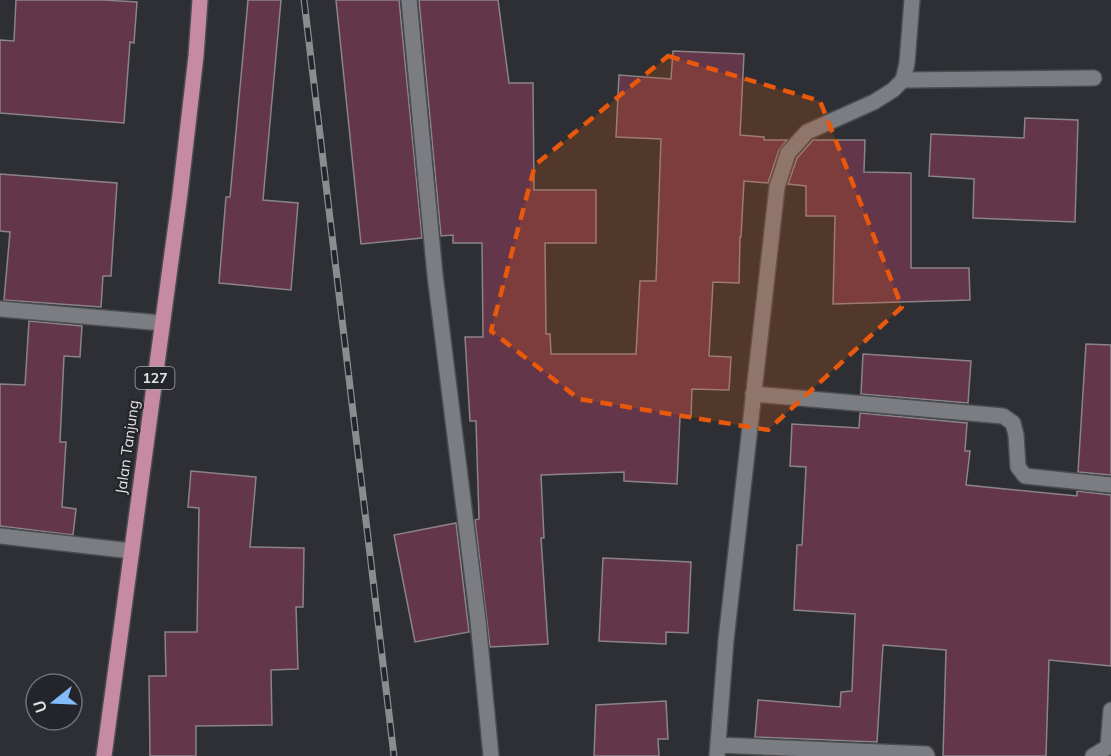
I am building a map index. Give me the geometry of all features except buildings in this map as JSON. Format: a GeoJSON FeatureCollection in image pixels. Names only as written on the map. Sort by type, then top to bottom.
{"type":"FeatureCollection","features":[{"type":"Feature","properties":{"kind":"main road","name":"Jalan Tanjung"},"geometry":{"type":"LineString","coordinates":[[104,756],[180,194],[200,0]]}},
{"type":"Feature","properties":{"kind":"street"},"geometry":{"type":"LineString","coordinates":[[408,0],[435,275],[478,621],[491,756]]}},
{"type":"Feature","properties":{"kind":"street"},"geometry":{"type":"LineString","coordinates":[[912,0],[907,63],[903,80],[893,90],[873,102],[807,132],[788,153],[777,187],[726,640],[717,751],[926,754],[927,756]]}},
{"type":"Feature","properties":{"kind":"street"},"geometry":{"type":"LineString","coordinates":[[903,80],[1094,78]]}},
{"type":"Feature","properties":{"kind":"street"},"geometry":{"type":"LineString","coordinates":[[0,309],[162,323]]}},
{"type":"Feature","properties":{"kind":"street"},"geometry":{"type":"LineString","coordinates":[[753,394],[1003,416],[1012,423],[1016,435],[1018,467],[1025,476],[1111,485]]}},
{"type":"Feature","properties":{"kind":"street"},"geometry":{"type":"LineString","coordinates":[[0,536],[132,551]]}},
{"type":"Feature","properties":{"kind":"street"},"geometry":{"type":"LineString","coordinates":[[1093,756],[1110,747],[1111,710]]}},
{"type":"Feature","properties":{"kind":"highlighted area"},"geometry":{"type":"Polygon","coordinates":[[[668,56],[820,101],[902,307],[768,430],[579,399],[491,331],[535,165],[668,56]]]}},
{"type":"Feature","properties":{"kind":"railway"},"geometry":{"type":"LineString","coordinates":[[304,0],[394,756]]}}]}
